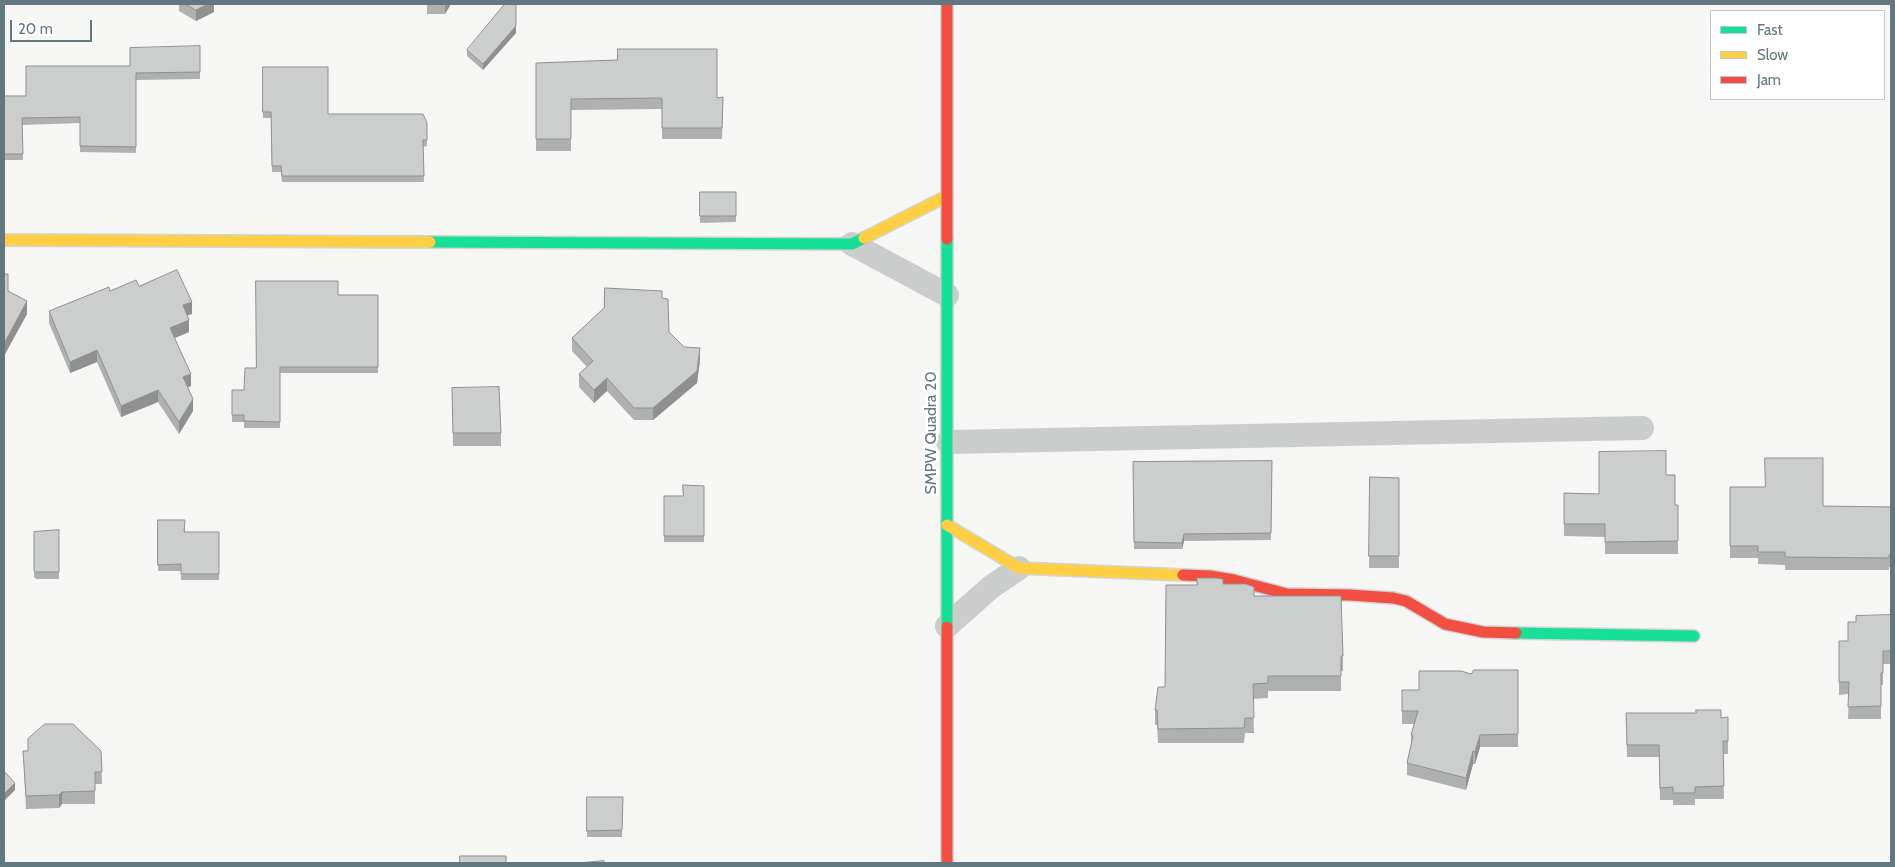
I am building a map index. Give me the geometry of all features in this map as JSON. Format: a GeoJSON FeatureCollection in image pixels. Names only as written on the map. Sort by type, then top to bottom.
{"type":"FeatureCollection","features":[{"type":"Feature","properties":{"kind":"street","name":"SMPW Quadra 20"},"geometry":{"type":"LineString","coordinates":[[947,4],[947,863]]}},
{"type":"Feature","properties":{"kind":"street"},"geometry":{"type":"LineString","coordinates":[[4,240],[852,244],[947,196]]}},
{"type":"Feature","properties":{"kind":"street"},"geometry":{"type":"LineString","coordinates":[[852,244],[947,295]]}},
{"type":"Feature","properties":{"kind":"street"},"geometry":{"type":"LineString","coordinates":[[948,442],[1642,428]]}},
{"type":"Feature","properties":{"kind":"street"},"geometry":{"type":"LineString","coordinates":[[947,525],[1019,568],[1210,576],[1234,580],[1287,594],[1393,598],[1406,601],[1446,624],[1484,632],[1694,636]]}},
{"type":"Feature","properties":{"kind":"street"},"geometry":{"type":"LineString","coordinates":[[947,626],[991,587],[1019,568]]}},
{"type":"Feature","properties":{"kind":"building"},"geometry":{"type":"Polygon","coordinates":[[[186,4],[208,4],[196,10],[186,4]]]}},
{"type":"Feature","properties":{"kind":"building"},"geometry":{"type":"Polygon","coordinates":[[[505,4],[516,4],[516,26],[483,64],[467,50],[505,4]]]}},
{"type":"Feature","properties":{"kind":"building"},"geometry":{"type":"Polygon","coordinates":[[[200,46],[200,72],[136,73],[136,147],[80,146],[80,117],[22,118],[23,154],[4,154],[4,96],[26,96],[26,66],[130,66],[130,48],[200,46]]]}},
{"type":"Feature","properties":{"kind":"building"},"geometry":{"type":"Polygon","coordinates":[[[618,49],[717,49],[717,98],[723,97],[722,128],[662,128],[662,98],[571,99],[571,139],[536,139],[536,63],[617,60],[618,49]]]}},
{"type":"Feature","properties":{"kind":"building"},"geometry":{"type":"Polygon","coordinates":[[[263,67],[328,67],[328,114],[423,114],[427,123],[427,140],[423,140],[424,176],[282,176],[281,166],[272,166],[271,112],[263,112],[263,67]]]}},
{"type":"Feature","properties":{"kind":"building"},"geometry":{"type":"Polygon","coordinates":[[[700,192],[736,192],[736,216],[700,216],[700,192]]]}},
{"type":"Feature","properties":{"kind":"building"},"geometry":{"type":"Polygon","coordinates":[[[177,270],[192,302],[183,305],[189,320],[170,328],[191,374],[183,377],[193,399],[179,422],[158,390],[121,406],[97,350],[70,362],[49,311],[109,287],[110,291],[136,280],[139,286],[177,270]]]}},
{"type":"Feature","properties":{"kind":"building"},"geometry":{"type":"Polygon","coordinates":[[[4,274],[8,274],[8,291],[27,301],[5,342],[4,341],[4,274]]]}},
{"type":"Feature","properties":{"kind":"building"},"geometry":{"type":"Polygon","coordinates":[[[256,281],[338,281],[338,295],[378,295],[378,367],[280,367],[280,422],[244,421],[244,415],[232,415],[232,390],[244,390],[245,368],[256,368],[256,281]]]}},
{"type":"Feature","properties":{"kind":"building"},"geometry":{"type":"Polygon","coordinates":[[[605,288],[662,291],[662,298],[668,299],[669,332],[684,347],[700,348],[697,371],[653,408],[634,408],[607,378],[594,390],[579,374],[593,361],[572,338],[604,308],[605,288]]]}},
{"type":"Feature","properties":{"kind":"building"},"geometry":{"type":"Polygon","coordinates":[[[499,387],[501,433],[453,433],[452,388],[499,387]]]}},
{"type":"Feature","properties":{"kind":"building"},"geometry":{"type":"Polygon","coordinates":[[[1666,451],[1666,475],[1675,475],[1675,505],[1678,505],[1678,541],[1605,542],[1605,524],[1564,524],[1564,493],[1599,494],[1599,452],[1666,451]]]}},
{"type":"Feature","properties":{"kind":"building"},"geometry":{"type":"Polygon","coordinates":[[[1765,458],[1823,458],[1823,506],[1891,507],[1891,555],[1889,555],[1889,558],[1785,557],[1785,552],[1758,552],[1758,546],[1730,546],[1730,487],[1765,487],[1765,458]]]}},
{"type":"Feature","properties":{"kind":"building"},"geometry":{"type":"Polygon","coordinates":[[[1272,461],[1271,533],[1184,534],[1182,543],[1134,542],[1133,462],[1272,461]]]}},
{"type":"Feature","properties":{"kind":"building"},"geometry":{"type":"Polygon","coordinates":[[[1370,477],[1399,478],[1399,556],[1369,556],[1370,477]]]}},
{"type":"Feature","properties":{"kind":"building"},"geometry":{"type":"Polygon","coordinates":[[[683,485],[704,486],[704,536],[664,536],[664,496],[683,496],[683,485]]]}},
{"type":"Feature","properties":{"kind":"building"},"geometry":{"type":"Polygon","coordinates":[[[158,520],[185,520],[184,532],[219,532],[219,574],[181,574],[181,564],[158,565],[158,520]]]}},
{"type":"Feature","properties":{"kind":"building"},"geometry":{"type":"Polygon","coordinates":[[[59,530],[59,572],[34,571],[34,532],[59,530]]]}},
{"type":"Feature","properties":{"kind":"building"},"geometry":{"type":"Polygon","coordinates":[[[1197,578],[1223,579],[1223,584],[1246,584],[1254,587],[1254,596],[1341,596],[1343,656],[1341,656],[1341,676],[1268,676],[1268,683],[1253,684],[1254,718],[1245,718],[1244,728],[1158,729],[1157,710],[1155,710],[1158,687],[1165,687],[1166,585],[1197,585],[1197,578]]]}},
{"type":"Feature","properties":{"kind":"building"},"geometry":{"type":"Polygon","coordinates":[[[1891,615],[1891,651],[1883,651],[1881,706],[1848,707],[1849,682],[1839,682],[1839,641],[1848,641],[1848,622],[1856,622],[1856,616],[1891,615]]]}},
{"type":"Feature","properties":{"kind":"building"},"geometry":{"type":"Polygon","coordinates":[[[1474,670],[1518,670],[1518,734],[1480,735],[1475,752],[1473,751],[1466,778],[1407,763],[1413,736],[1411,735],[1418,711],[1402,711],[1402,690],[1419,690],[1419,671],[1461,671],[1471,674],[1474,670]]]}},
{"type":"Feature","properties":{"kind":"building"},"geometry":{"type":"Polygon","coordinates":[[[1696,710],[1721,710],[1721,718],[1728,717],[1728,741],[1723,741],[1724,786],[1695,787],[1695,793],[1673,793],[1673,787],[1660,788],[1659,745],[1627,745],[1626,713],[1696,713],[1696,710]]]}},
{"type":"Feature","properties":{"kind":"building"},"geometry":{"type":"Polygon","coordinates":[[[45,724],[73,724],[101,751],[102,772],[95,772],[95,791],[26,796],[23,751],[28,751],[28,739],[45,724]]]}},
{"type":"Feature","properties":{"kind":"building"},"geometry":{"type":"Polygon","coordinates":[[[4,771],[15,783],[4,794],[4,771]]]}},
{"type":"Feature","properties":{"kind":"building"},"geometry":{"type":"Polygon","coordinates":[[[587,797],[623,797],[622,830],[587,831],[587,797]]]}},
{"type":"Feature","properties":{"kind":"building"},"geometry":{"type":"Polygon","coordinates":[[[460,856],[506,856],[506,863],[460,863],[460,856]]]}},
{"type":"Feature","properties":{"kind":"building"},"geometry":{"type":"Polygon","coordinates":[[[604,861],[604,863],[579,863],[604,861]]]}},
{"type":"Feature","properties":{"kind":"traffic: fast"},"geometry":{"type":"LineString","coordinates":[[430,242],[852,244],[864,238]]}},
{"type":"Feature","properties":{"kind":"traffic: fast"},"geometry":{"type":"LineString","coordinates":[[947,239],[947,627]]}},
{"type":"Feature","properties":{"kind":"traffic: fast"},"geometry":{"type":"LineString","coordinates":[[1516,633],[1694,636]]}},
{"type":"Feature","properties":{"kind":"traffic: slow"},"geometry":{"type":"LineString","coordinates":[[864,238],[947,196]]}},
{"type":"Feature","properties":{"kind":"traffic: slow"},"geometry":{"type":"LineString","coordinates":[[4,240],[430,242]]}},
{"type":"Feature","properties":{"kind":"traffic: slow"},"geometry":{"type":"LineString","coordinates":[[947,525],[1019,568],[1183,575]]}},
{"type":"Feature","properties":{"kind":"traffic: jam"},"geometry":{"type":"LineString","coordinates":[[947,4],[947,239]]}},
{"type":"Feature","properties":{"kind":"traffic: jam"},"geometry":{"type":"LineString","coordinates":[[1183,575],[1210,576],[1234,580],[1287,594],[1393,598],[1406,601],[1445,624],[1483,632],[1516,633]]}},
{"type":"Feature","properties":{"kind":"traffic: jam"},"geometry":{"type":"LineString","coordinates":[[947,627],[947,863]]}}]}
